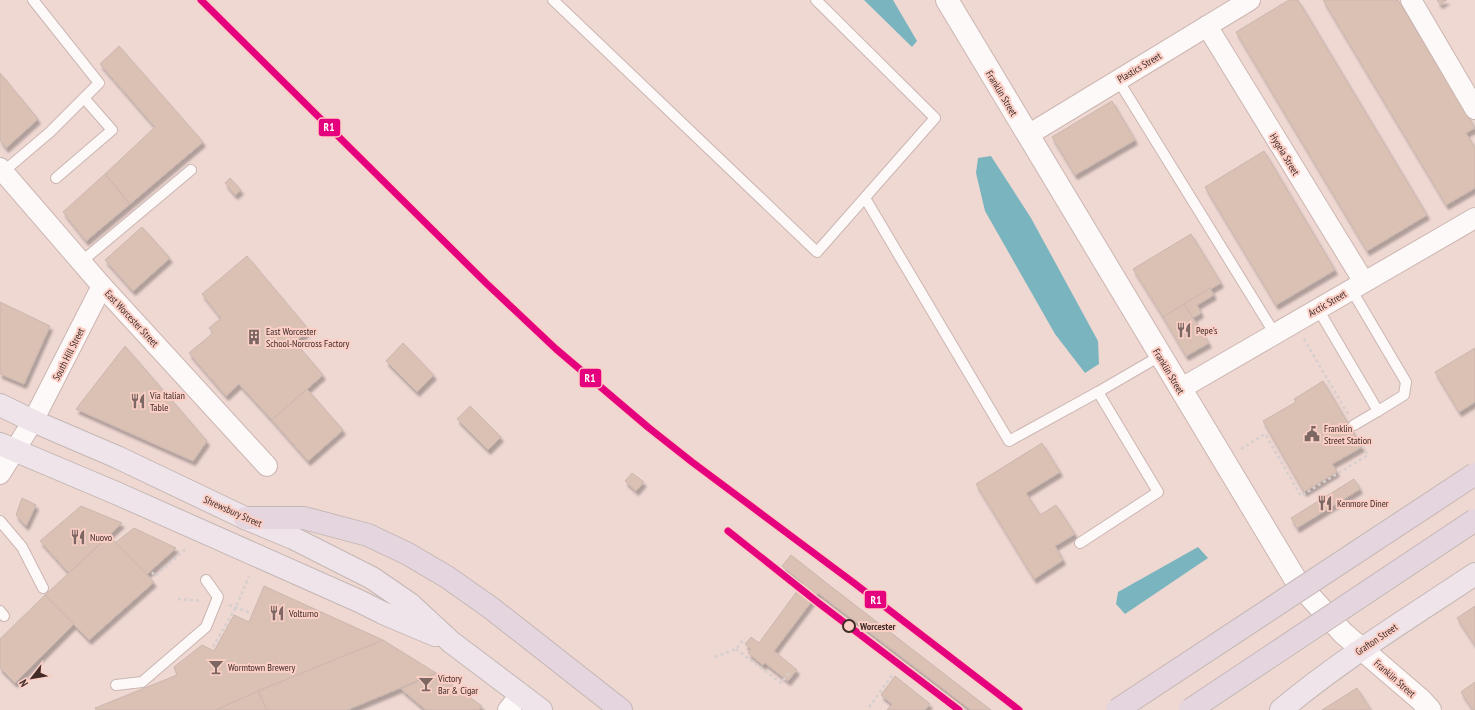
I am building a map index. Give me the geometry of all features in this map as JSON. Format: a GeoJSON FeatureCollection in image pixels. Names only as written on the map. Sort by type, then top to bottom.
{"type":"FeatureCollection","features":[{"type":"Feature","properties":{"kind":"highway"},"geometry":{"type":"LineString","coordinates":[[1392,528],[1475,462]]}},
{"type":"Feature","properties":{"kind":"highway"},"geometry":{"type":"LineString","coordinates":[[1117,710],[1475,474]]}},
{"type":"Feature","properties":{"kind":"highway"},"geometry":{"type":"LineString","coordinates":[[245,518],[304,518],[368,535],[408,554],[447,577],[491,608],[621,710]]}},
{"type":"Feature","properties":{"kind":"highway"},"geometry":{"type":"LineString","coordinates":[[1190,710],[1475,520]]}},
{"type":"Feature","properties":{"kind":"highway"},"geometry":{"type":"LineString","coordinates":[[1106,710],[1174,672]]}},
{"type":"Feature","properties":{"kind":"main road","name":"Franklin Street"},"geometry":{"type":"LineString","coordinates":[[947,0],[1297,582],[1339,629],[1421,700],[1430,710]]}},
{"type":"Feature","properties":{"kind":"main road","name":"Shrewsbury Street"},"geometry":{"type":"LineString","coordinates":[[0,405],[33,421],[117,457],[245,518],[293,538],[372,578],[410,604],[514,702],[541,710]]}},
{"type":"Feature","properties":{"kind":"main road","name":"Shrewsbury Street"},"geometry":{"type":"LineString","coordinates":[[7,447],[116,493],[451,642]]}},
{"type":"Feature","properties":{"kind":"main road","name":"Grafton Street"},"geometry":{"type":"LineString","coordinates":[[1281,710],[1322,677],[1361,649],[1475,574]]}},
{"type":"Feature","properties":{"kind":"street","name":"Plastics Street"},"geometry":{"type":"LineString","coordinates":[[1028,135],[1250,0]]}},
{"type":"Feature","properties":{"kind":"street"},"geometry":{"type":"LineString","coordinates":[[1411,0],[1475,110]]}},
{"type":"Feature","properties":{"kind":"street","name":"Hygeia Street"},"geometry":{"type":"LineString","coordinates":[[1207,26],[1357,286]]}},
{"type":"Feature","properties":{"kind":"street","name":"East Worcester Street"},"geometry":{"type":"LineString","coordinates":[[3,177],[267,466]]}},
{"type":"Feature","properties":{"kind":"street","name":"Arctic Street"},"geometry":{"type":"LineString","coordinates":[[1180,389],[1475,218]]}},
{"type":"Feature","properties":{"kind":"street","name":"South Hill Street"},"geometry":{"type":"LineString","coordinates":[[0,474],[7,447],[33,421],[102,286]]}},
{"type":"Feature","properties":{"kind":"lane"},"geometry":{"type":"LineString","coordinates":[[3,177],[99,83],[33,0]]}},
{"type":"Feature","properties":{"kind":"lane"},"geometry":{"type":"LineString","coordinates":[[553,0],[817,252],[935,118],[816,0]]}},
{"type":"Feature","properties":{"kind":"lane"},"geometry":{"type":"LineString","coordinates":[[1118,80],[1275,334]]}},
{"type":"Feature","properties":{"kind":"lane"},"geometry":{"type":"LineString","coordinates":[[56,178],[112,130],[84,98]]}},
{"type":"Feature","properties":{"kind":"lane"},"geometry":{"type":"LineString","coordinates":[[81,262],[191,170]]}},
{"type":"Feature","properties":{"kind":"lane"},"geometry":{"type":"LineString","coordinates":[[865,198],[1009,441],[1160,356]]}},
{"type":"Feature","properties":{"kind":"lane"},"geometry":{"type":"LineString","coordinates":[[1354,425],[1404,395],[1406,382],[1357,286]]}},
{"type":"Feature","properties":{"kind":"lane"},"geometry":{"type":"LineString","coordinates":[[1318,309],[1378,411]]}},
{"type":"Feature","properties":{"kind":"lane"},"geometry":{"type":"LineString","coordinates":[[1080,543],[1158,492],[1098,392]]}},
{"type":"Feature","properties":{"kind":"lane"},"geometry":{"type":"LineString","coordinates":[[0,521],[22,547],[43,588]]}},
{"type":"Feature","properties":{"kind":"lane"},"geometry":{"type":"LineString","coordinates":[[116,685],[142,682],[206,626],[218,597],[206,580]]}},
{"type":"Feature","properties":{"kind":"path"},"geometry":{"type":"LineString","coordinates":[[1238,451],[1265,434],[1301,496],[1368,455],[1362,445],[1365,443],[1301,335]]}},
{"type":"Feature","properties":{"kind":"path"},"geometry":{"type":"LineString","coordinates":[[152,572],[155,576],[187,548]]}},
{"type":"Feature","properties":{"kind":"path"},"geometry":{"type":"LineString","coordinates":[[213,647],[236,607],[249,576]]}},
{"type":"Feature","properties":{"kind":"path"},"geometry":{"type":"LineString","coordinates":[[178,599],[208,602]]}},
{"type":"Feature","properties":{"kind":"path"},"geometry":{"type":"LineString","coordinates":[[227,604],[251,613]]}},
{"type":"Feature","properties":{"kind":"path"},"geometry":{"type":"LineString","coordinates":[[715,656],[736,649],[745,638]]}},
{"type":"Feature","properties":{"kind":"path"},"geometry":{"type":"LineString","coordinates":[[736,649],[781,683],[789,673]]}},
{"type":"Feature","properties":{"kind":"path"},"geometry":{"type":"LineString","coordinates":[[869,707],[893,674]]}},
{"type":"Feature","properties":{"kind":"water"},"geometry":{"type":"Polygon","coordinates":[[[864,0],[893,0],[917,41],[912,47],[864,0]]]}},
{"type":"Feature","properties":{"kind":"water"},"geometry":{"type":"Polygon","coordinates":[[[991,156],[1031,218],[1098,341],[1099,364],[1085,373],[1055,334],[985,211],[976,173],[978,158],[991,156]]]}},
{"type":"Feature","properties":{"kind":"water"},"geometry":{"type":"Polygon","coordinates":[[[1198,547],[1208,558],[1125,614],[1116,604],[1118,592],[1198,547]]]}},
{"type":"Feature","properties":{"kind":"building"},"geometry":{"type":"Polygon","coordinates":[[[1289,0],[1298,0],[1427,215],[1367,251],[1236,32],[1289,0]]]}},
{"type":"Feature","properties":{"kind":"building"},"geometry":{"type":"Polygon","coordinates":[[[1323,0],[1398,0],[1475,128],[1466,133],[1475,148],[1475,188],[1446,205],[1323,0]]]}},
{"type":"Feature","properties":{"kind":"building"},"geometry":{"type":"Polygon","coordinates":[[[1437,0],[1447,0],[1440,4],[1437,0]]]}},
{"type":"Feature","properties":{"kind":"building"},"geometry":{"type":"Polygon","coordinates":[[[119,46],[203,142],[130,204],[105,174],[155,127],[100,64],[119,46]]]}},
{"type":"Feature","properties":{"kind":"building"},"geometry":{"type":"Polygon","coordinates":[[[0,73],[38,119],[6,148],[0,140],[0,73]]]}},
{"type":"Feature","properties":{"kind":"building"},"geometry":{"type":"Polygon","coordinates":[[[1112,101],[1135,140],[1075,175],[1052,137],[1112,101]]]}},
{"type":"Feature","properties":{"kind":"building"},"geometry":{"type":"Polygon","coordinates":[[[1264,151],[1335,270],[1276,305],[1205,187],[1264,151]]]}},
{"type":"Feature","properties":{"kind":"building"},"geometry":{"type":"Polygon","coordinates":[[[105,174],[130,204],[86,241],[63,212],[105,174]]]}},
{"type":"Feature","properties":{"kind":"building"},"geometry":{"type":"Polygon","coordinates":[[[230,178],[241,190],[235,195],[225,183],[230,178]]]}},
{"type":"Feature","properties":{"kind":"building"},"geometry":{"type":"Polygon","coordinates":[[[142,227],[170,258],[133,291],[105,260],[142,227]]]}},
{"type":"Feature","properties":{"kind":"building"},"geometry":{"type":"Polygon","coordinates":[[[1191,234],[1221,283],[1163,317],[1133,269],[1191,234]]]}},
{"type":"Feature","properties":{"kind":"building","name":"East Worcester School-Norcross Factory"},"geometry":{"type":"Polygon","coordinates":[[[247,256],[309,330],[295,342],[323,375],[272,420],[239,384],[226,396],[189,353],[213,333],[209,328],[221,318],[202,294],[247,256]]]}},
{"type":"Feature","properties":{"kind":"building"},"geometry":{"type":"Polygon","coordinates":[[[1210,288],[1214,295],[1197,305],[1201,313],[1193,318],[1184,304],[1210,288]]]}},
{"type":"Feature","properties":{"kind":"building"},"geometry":{"type":"Polygon","coordinates":[[[0,302],[50,326],[24,384],[0,374],[0,302]]]}},
{"type":"Feature","properties":{"kind":"building"},"geometry":{"type":"Polygon","coordinates":[[[1184,304],[1209,343],[1186,356],[1163,317],[1184,304]]]}},
{"type":"Feature","properties":{"kind":"building"},"geometry":{"type":"Polygon","coordinates":[[[403,343],[434,375],[417,392],[386,361],[403,343]]]}},
{"type":"Feature","properties":{"kind":"building"},"geometry":{"type":"Polygon","coordinates":[[[125,346],[207,441],[193,461],[76,409],[125,346]]]}},
{"type":"Feature","properties":{"kind":"building"},"geometry":{"type":"Polygon","coordinates":[[[1475,348],[1475,402],[1459,412],[1435,372],[1475,348]]]}},
{"type":"Feature","properties":{"kind":"building","name":"Franklin Street Station"},"geometry":{"type":"Polygon","coordinates":[[[1323,381],[1362,447],[1332,464],[1337,472],[1304,492],[1263,421],[1296,402],[1294,399],[1323,381]]]}},
{"type":"Feature","properties":{"kind":"building"},"geometry":{"type":"Polygon","coordinates":[[[307,389],[343,430],[308,461],[272,420],[307,389]]]}},
{"type":"Feature","properties":{"kind":"building"},"geometry":{"type":"Polygon","coordinates":[[[470,406],[501,437],[488,450],[457,419],[470,406]]]}},
{"type":"Feature","properties":{"kind":"building"},"geometry":{"type":"Polygon","coordinates":[[[1042,443],[1060,472],[1026,493],[1040,515],[1056,505],[1075,534],[1055,546],[1063,560],[1034,579],[976,484],[1042,443]]]}},
{"type":"Feature","properties":{"kind":"building"},"geometry":{"type":"Polygon","coordinates":[[[632,473],[644,482],[636,491],[625,481],[632,473]]]}},
{"type":"Feature","properties":{"kind":"building","name":"Kenmore Diner"},"geometry":{"type":"Polygon","coordinates":[[[1354,479],[1360,489],[1297,528],[1291,518],[1354,479]]]}},
{"type":"Feature","properties":{"kind":"building"},"geometry":{"type":"Polygon","coordinates":[[[22,498],[36,505],[26,526],[16,515],[22,498]]]}},
{"type":"Feature","properties":{"kind":"building"},"geometry":{"type":"Polygon","coordinates":[[[81,506],[122,523],[69,573],[40,541],[81,506]]]}},
{"type":"Feature","properties":{"kind":"building"},"geometry":{"type":"Polygon","coordinates":[[[134,528],[176,548],[146,575],[115,543],[134,528]]]}},
{"type":"Feature","properties":{"kind":"building"},"geometry":{"type":"Polygon","coordinates":[[[109,536],[154,582],[89,640],[45,595],[109,536]]]}},
{"type":"Feature","properties":{"kind":"building","name":"Worcester"},"geometry":{"type":"Polygon","coordinates":[[[791,555],[991,710],[971,710],[818,593],[774,651],[797,670],[788,681],[765,663],[763,665],[748,653],[751,649],[745,644],[751,637],[759,643],[803,583],[782,566],[791,555]]]}},
{"type":"Feature","properties":{"kind":"building"},"geometry":{"type":"Polygon","coordinates":[[[264,586],[383,640],[216,710],[96,710],[95,708],[177,675],[174,667],[202,645],[214,651],[234,615],[249,622],[264,586]]]}},
{"type":"Feature","properties":{"kind":"building"},"geometry":{"type":"Polygon","coordinates":[[[45,595],[74,624],[15,683],[0,668],[0,639],[45,595]]]}},
{"type":"Feature","properties":{"kind":"building"},"geometry":{"type":"Polygon","coordinates":[[[1475,606],[1475,645],[1457,618],[1475,606]]]}},
{"type":"Feature","properties":{"kind":"building"},"geometry":{"type":"Polygon","coordinates":[[[383,640],[436,673],[347,710],[267,710],[258,691],[383,640]]]}},
{"type":"Feature","properties":{"kind":"building"},"geometry":{"type":"Polygon","coordinates":[[[436,673],[482,706],[479,710],[426,710],[401,689],[436,673]]]}},
{"type":"Feature","properties":{"kind":"building"},"geometry":{"type":"Polygon","coordinates":[[[895,676],[930,704],[925,710],[887,710],[892,704],[881,695],[895,676]]]}},
{"type":"Feature","properties":{"kind":"building"},"geometry":{"type":"Polygon","coordinates":[[[1475,682],[1475,710],[1473,710],[1461,692],[1475,682]]]}},
{"type":"Feature","properties":{"kind":"building"},"geometry":{"type":"Polygon","coordinates":[[[1357,688],[1371,710],[1322,710],[1357,688]]]}},
{"type":"Feature","properties":{"kind":"building"},"geometry":{"type":"Polygon","coordinates":[[[258,691],[267,710],[216,710],[258,691]]]}},
{"type":"Feature","properties":{"kind":"railway"},"geometry":{"type":"LineString","coordinates":[[201,0],[486,283],[556,349],[649,428],[692,462],[854,583],[1019,710]]}},
{"type":"Feature","properties":{"kind":"transit line","name":"R1"},"geometry":{"type":"LineString","coordinates":[[201,0],[486,283],[556,349],[649,428],[692,462],[854,583],[1019,710]]}},
{"type":"Feature","properties":{"kind":"transit line","name":"R1"},"geometry":{"type":"LineString","coordinates":[[728,531],[816,601],[959,710]]}},
{"type":"Feature","properties":{"kind":"place","name":"Pepe's"},"geometry":{"type":"Point","coordinates":[1184,330]}},
{"type":"Feature","properties":{"kind":"place","name":"East Worcester School-Norcross Factory"},"geometry":{"type":"Point","coordinates":[254,337]}},
{"type":"Feature","properties":{"kind":"place","name":"Via Italian Table"},"geometry":{"type":"Point","coordinates":[138,401]}},
{"type":"Feature","properties":{"kind":"place","name":"Franklin Street Station"},"geometry":{"type":"Point","coordinates":[1312,434]}},
{"type":"Feature","properties":{"kind":"place","name":"Kenmore Diner"},"geometry":{"type":"Point","coordinates":[1325,503]}},
{"type":"Feature","properties":{"kind":"place","name":"Nuovo"},"geometry":{"type":"Point","coordinates":[78,537]}},
{"type":"Feature","properties":{"kind":"place","name":"Volturno"},"geometry":{"type":"Point","coordinates":[277,613]}},
{"type":"Feature","properties":{"kind":"place","name":"Worcester"},"geometry":{"type":"Point","coordinates":[849,626]}},
{"type":"Feature","properties":{"kind":"place","name":"Wormtown Brewery"},"geometry":{"type":"Point","coordinates":[216,667]}},
{"type":"Feature","properties":{"kind":"place","name":"Victory Bar & Cigar"},"geometry":{"type":"Point","coordinates":[426,684]}}]}
